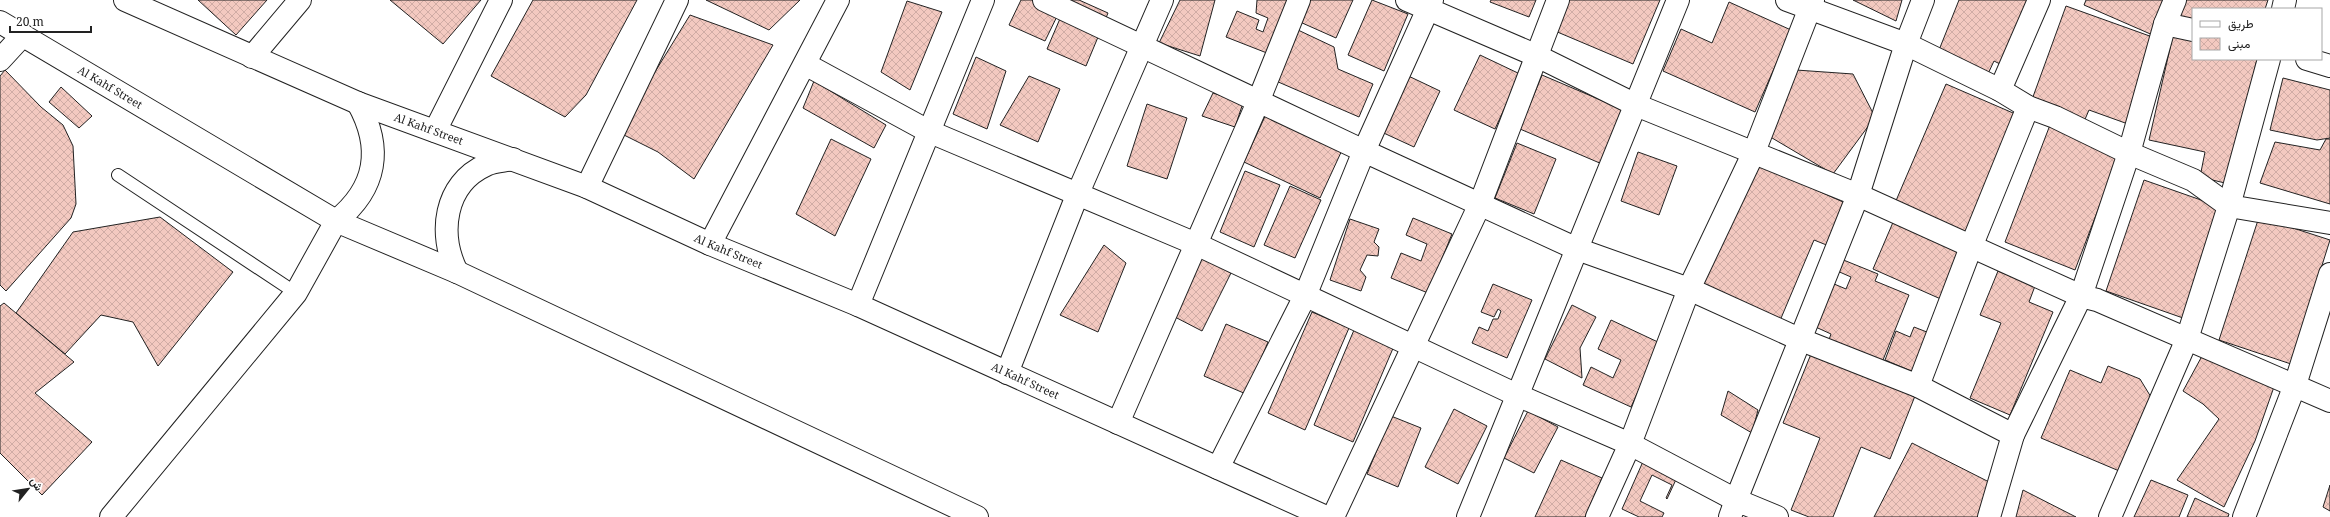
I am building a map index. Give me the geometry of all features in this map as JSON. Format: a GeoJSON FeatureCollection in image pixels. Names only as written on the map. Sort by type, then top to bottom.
{"type":"FeatureCollection","features":[{"type":"Feature","properties":{"kind":"street","name":"Al Kahf Street"},"geometry":{"type":"LineString","coordinates":[[125,0],[358,103],[587,187],[710,244],[858,305],[1326,517]]}},
{"type":"Feature","properties":{"kind":"street"},"geometry":{"type":"LineString","coordinates":[[252,57],[300,0]]}},
{"type":"Feature","properties":{"kind":"street"},"geometry":{"type":"LineString","coordinates":[[435,131],[501,0]]}},
{"type":"Feature","properties":{"kind":"street"},"geometry":{"type":"LineString","coordinates":[[587,187],[677,0]]}},
{"type":"Feature","properties":{"kind":"street"},"geometry":{"type":"LineString","coordinates":[[710,244],[838,0]]}},
{"type":"Feature","properties":{"kind":"street"},"geometry":{"type":"LineString","coordinates":[[858,305],[928,131],[983,0]]}},
{"type":"Feature","properties":{"kind":"street"},"geometry":{"type":"LineString","coordinates":[[1044,0],[1258,102],[1577,250],[1689,289],[1799,339],[1918,386],[2013,436]]}},
{"type":"Feature","properties":{"kind":"street"},"geometry":{"type":"LineString","coordinates":[[1006,373],[1078,193],[1162,0]]}},
{"type":"Feature","properties":{"kind":"street"},"geometry":{"type":"LineString","coordinates":[[1118,423],[1258,102],[1299,0]]}},
{"type":"Feature","properties":{"kind":"street"},"geometry":{"type":"LineString","coordinates":[[1407,0],[1431,4],[1636,105],[1858,195],[2081,296],[2097,300],[2330,401]]}},
{"type":"Feature","properties":{"kind":"street"},"geometry":{"type":"LineString","coordinates":[[1333,517],[1480,204],[1558,0]]}},
{"type":"Feature","properties":{"kind":"street"},"geometry":{"type":"LineString","coordinates":[[1468,517],[1678,0]]}},
{"type":"Feature","properties":{"kind":"street"},"geometry":{"type":"LineString","coordinates":[[1787,0],[1811,5],[1906,44],[2000,90],[2028,107],[2055,117],[2129,153],[2193,180],[2229,206],[2330,223]]}},
{"type":"Feature","properties":{"kind":"street"},"geometry":{"type":"LineString","coordinates":[[1733,509],[1799,339],[1858,195],[1906,44],[1923,0]]}},
{"type":"Feature","properties":{"kind":"street"},"geometry":{"type":"LineString","coordinates":[[2000,90],[2039,0]]}},
{"type":"Feature","properties":{"kind":"street"},"geometry":{"type":"LineString","coordinates":[[1989,517],[2013,436],[2081,296],[2129,153],[2165,24],[2175,0]]}},
{"type":"Feature","properties":{"kind":"street"},"geometry":{"type":"LineString","coordinates":[[1218,468],[1305,296],[1364,151],[1431,4]]}},
{"type":"Feature","properties":{"kind":"street"},"geometry":{"type":"LineString","coordinates":[[1597,517],[1630,444],[1689,289],[1754,152],[1811,5]]}},
{"type":"Feature","properties":{"kind":"street","name":"Al Kahf Street"},"geometry":{"type":"LineString","coordinates":[[0,22],[336,221],[457,272],[977,517]]}},
{"type":"Feature","properties":{"kind":"street"},"geometry":{"type":"LineString","coordinates":[[2165,24],[2192,30]]}},
{"type":"Feature","properties":{"kind":"street"},"geometry":{"type":"LineString","coordinates":[[0,60],[23,35]]}},
{"type":"Feature","properties":{"kind":"street"},"geometry":{"type":"LineString","coordinates":[[2110,517],[2187,339],[2229,206],[2269,60]]}},
{"type":"Feature","properties":{"kind":"street"},"geometry":{"type":"LineString","coordinates":[[2310,60],[2330,66]]}},
{"type":"Feature","properties":{"kind":"street"},"geometry":{"type":"LineString","coordinates":[[805,64],[928,131],[1196,244],[1517,395],[1630,444],[1733,509],[1777,517]]}},
{"type":"Feature","properties":{"kind":"street"},"geometry":{"type":"LineString","coordinates":[[111,517],[296,293],[336,221],[350,209],[362,194],[374,157],[372,138],[367,120],[358,103]]}},
{"type":"Feature","properties":{"kind":"street"},"geometry":{"type":"LineString","coordinates":[[1918,386],[1971,247],[2028,107]]}},
{"type":"Feature","properties":{"kind":"street"},"geometry":{"type":"LineString","coordinates":[[457,272],[450,258],[445,227],[454,197],[473,173],[487,165],[514,159]]}},
{"type":"Feature","properties":{"kind":"street"},"geometry":{"type":"LineString","coordinates":[[2244,517],[2295,385],[2330,274]]}},
{"type":"Feature","properties":{"kind":"lane"},"geometry":{"type":"LineString","coordinates":[[118,174],[296,293]]}},
{"type":"Feature","properties":{"kind":"building"},"geometry":{"type":"Polygon","coordinates":[[[198,0],[267,0],[236,35],[198,0]]]}},
{"type":"Feature","properties":{"kind":"building"},"geometry":{"type":"Polygon","coordinates":[[[390,0],[481,0],[443,44],[390,0]]]}},
{"type":"Feature","properties":{"kind":"building"},"geometry":{"type":"Polygon","coordinates":[[[533,0],[637,0],[586,95],[565,117],[491,76],[533,0]]]}},
{"type":"Feature","properties":{"kind":"building"},"geometry":{"type":"Polygon","coordinates":[[[706,0],[800,0],[769,30],[706,0]]]}},
{"type":"Feature","properties":{"kind":"building"},"geometry":{"type":"Polygon","coordinates":[[[1021,0],[1065,0],[1045,41],[1009,25],[1021,0]]]}},
{"type":"Feature","properties":{"kind":"building"},"geometry":{"type":"Polygon","coordinates":[[[1068,0],[1079,0],[1108,13],[1086,66],[1047,49],[1068,0]]]}},
{"type":"Feature","properties":{"kind":"building"},"geometry":{"type":"Polygon","coordinates":[[[1180,0],[1215,0],[1200,56],[1159,43],[1180,0]]]}},
{"type":"Feature","properties":{"kind":"building"},"geometry":{"type":"Polygon","coordinates":[[[1257,0],[1294,0],[1272,55],[1226,37],[1237,11],[1259,20],[1256,29],[1263,32],[1268,18],[1256,13],[1257,0]]]}},
{"type":"Feature","properties":{"kind":"building"},"geometry":{"type":"Polygon","coordinates":[[[1310,0],[1353,0],[1336,38],[1300,22],[1310,0]]]}},
{"type":"Feature","properties":{"kind":"building"},"geometry":{"type":"Polygon","coordinates":[[[1372,0],[1408,14],[1384,71],[1348,55],[1372,0]]]}},
{"type":"Feature","properties":{"kind":"building"},"geometry":{"type":"Polygon","coordinates":[[[1491,0],[1536,0],[1529,17],[1490,2],[1491,0]]]}},
{"type":"Feature","properties":{"kind":"building"},"geometry":{"type":"Polygon","coordinates":[[[1568,0],[1660,0],[1633,64],[1555,31],[1568,0]]]}},
{"type":"Feature","properties":{"kind":"building"},"geometry":{"type":"Polygon","coordinates":[[[1853,0],[1902,0],[1896,21],[1853,0]]]}},
{"type":"Feature","properties":{"kind":"building"},"geometry":{"type":"Polygon","coordinates":[[[1959,0],[2031,0],[2004,66],[1994,61],[1987,76],[1937,55],[1959,0]]]}},
{"type":"Feature","properties":{"kind":"building"},"geometry":{"type":"Polygon","coordinates":[[[2086,0],[2168,0],[2155,36],[2084,5],[2086,0]]]}},
{"type":"Feature","properties":{"kind":"building"},"geometry":{"type":"Polygon","coordinates":[[[2177,0],[2268,0],[2265,8],[2192,8],[2192,24],[2171,19],[2177,0]]]}},
{"type":"Feature","properties":{"kind":"building"},"geometry":{"type":"Polygon","coordinates":[[[907,1],[942,12],[910,90],[881,72],[907,1]]]}},
{"type":"Feature","properties":{"kind":"building"},"geometry":{"type":"Polygon","coordinates":[[[1729,2],[1791,30],[1755,112],[1663,71],[1681,29],[1712,43],[1729,2]]]}},
{"type":"Feature","properties":{"kind":"building"},"geometry":{"type":"Polygon","coordinates":[[[2066,6],[2158,39],[2128,124],[2089,110],[2083,124],[2030,105],[2066,6]]]}},
{"type":"Feature","properties":{"kind":"building"},"geometry":{"type":"Polygon","coordinates":[[[690,15],[773,45],[694,179],[658,152],[618,132],[690,15]]]}},
{"type":"Feature","properties":{"kind":"building"},"geometry":{"type":"Polygon","coordinates":[[[1298,30],[1334,47],[1338,69],[1373,84],[1359,117],[1276,81],[1298,30]]]}},
{"type":"Feature","properties":{"kind":"building"},"geometry":{"type":"Polygon","coordinates":[[[2174,31],[2192,35],[2192,60],[2257,60],[2229,184],[2200,177],[2205,152],[2149,140],[2174,31]]]}},
{"type":"Feature","properties":{"kind":"building"},"geometry":{"type":"Polygon","coordinates":[[[1480,55],[1520,74],[1495,129],[1454,110],[1480,55]]]}},
{"type":"Feature","properties":{"kind":"building"},"geometry":{"type":"Polygon","coordinates":[[[976,57],[1006,71],[987,129],[953,114],[976,57]]]}},
{"type":"Feature","properties":{"kind":"building"},"geometry":{"type":"Polygon","coordinates":[[[5,70],[41,107],[63,125],[73,146],[76,204],[71,218],[6,291],[0,285],[0,76],[5,70]]]}},
{"type":"Feature","properties":{"kind":"building"},"geometry":{"type":"Polygon","coordinates":[[[1796,70],[1853,74],[1875,117],[1833,174],[1767,135],[1796,70]]]}},
{"type":"Feature","properties":{"kind":"building"},"geometry":{"type":"Polygon","coordinates":[[[1400,72],[1440,91],[1414,147],[1375,129],[1400,72]]]}},
{"type":"Feature","properties":{"kind":"building"},"geometry":{"type":"Polygon","coordinates":[[[1542,75],[1624,110],[1602,164],[1520,129],[1542,75]]]}},
{"type":"Feature","properties":{"kind":"building"},"geometry":{"type":"Polygon","coordinates":[[[1029,76],[1060,89],[1038,142],[1000,125],[1029,76]]]}},
{"type":"Feature","properties":{"kind":"building"},"geometry":{"type":"Polygon","coordinates":[[[2283,78],[2330,90],[2330,138],[2317,140],[2270,130],[2283,78]]]}},
{"type":"Feature","properties":{"kind":"building"},"geometry":{"type":"Polygon","coordinates":[[[814,81],[886,125],[874,148],[803,108],[814,81]]]}},
{"type":"Feature","properties":{"kind":"building"},"geometry":{"type":"Polygon","coordinates":[[[1946,84],[2020,116],[1970,235],[1895,203],[1946,84]]]}},
{"type":"Feature","properties":{"kind":"building"},"geometry":{"type":"Polygon","coordinates":[[[61,87],[92,116],[79,128],[49,102],[61,87]]]}},
{"type":"Feature","properties":{"kind":"building"},"geometry":{"type":"Polygon","coordinates":[[[1213,93],[1243,103],[1235,127],[1202,116],[1213,93]]]}},
{"type":"Feature","properties":{"kind":"building"},"geometry":{"type":"Polygon","coordinates":[[[1147,104],[1187,118],[1167,179],[1127,166],[1147,104]]]}},
{"type":"Feature","properties":{"kind":"building"},"geometry":{"type":"Polygon","coordinates":[[[1267,112],[1343,148],[1320,198],[1244,162],[1267,112]]]}},
{"type":"Feature","properties":{"kind":"building"},"geometry":{"type":"Polygon","coordinates":[[[2050,125],[2120,152],[2075,270],[2005,242],[2050,125]]]}},
{"type":"Feature","properties":{"kind":"building"},"geometry":{"type":"Polygon","coordinates":[[[831,139],[871,159],[835,236],[796,214],[831,139]]]}},
{"type":"Feature","properties":{"kind":"building"},"geometry":{"type":"Polygon","coordinates":[[[2326,139],[2330,139],[2330,204],[2260,183],[2275,142],[2320,150],[2326,139]]]}},
{"type":"Feature","properties":{"kind":"building"},"geometry":{"type":"Polygon","coordinates":[[[1517,143],[1556,159],[1534,214],[1495,198],[1517,143]]]}},
{"type":"Feature","properties":{"kind":"building"},"geometry":{"type":"Polygon","coordinates":[[[1638,152],[1677,166],[1659,215],[1621,201],[1638,152]]]}},
{"type":"Feature","properties":{"kind":"building"},"geometry":{"type":"Polygon","coordinates":[[[1753,162],[1852,206],[1834,248],[1814,240],[1779,323],[1699,288],[1753,162]]]}},
{"type":"Feature","properties":{"kind":"building"},"geometry":{"type":"Polygon","coordinates":[[[1245,171],[1280,185],[1254,247],[1220,232],[1245,171]]]}},
{"type":"Feature","properties":{"kind":"building"},"geometry":{"type":"Polygon","coordinates":[[[2144,180],[2221,207],[2183,318],[2106,291],[2144,180]]]}},
{"type":"Feature","properties":{"kind":"building"},"geometry":{"type":"Polygon","coordinates":[[[1290,186],[1321,200],[1295,258],[1264,245],[1290,186]]]}},
{"type":"Feature","properties":{"kind":"building"},"geometry":{"type":"Polygon","coordinates":[[[160,217],[233,272],[158,366],[133,322],[101,315],[65,354],[16,313],[73,232],[160,217]]]}},
{"type":"Feature","properties":{"kind":"building"},"geometry":{"type":"Polygon","coordinates":[[[2259,217],[2330,240],[2291,364],[2219,340],[2259,217]]]}},
{"type":"Feature","properties":{"kind":"building"},"geometry":{"type":"Polygon","coordinates":[[[1413,218],[1452,234],[1428,293],[1391,278],[1401,253],[1421,261],[1427,244],[1406,235],[1413,218]]]}},
{"type":"Feature","properties":{"kind":"building"},"geometry":{"type":"Polygon","coordinates":[[[1350,219],[1379,229],[1374,242],[1379,247],[1378,256],[1367,255],[1360,270],[1366,277],[1361,291],[1330,280],[1350,219]]]}},
{"type":"Feature","properties":{"kind":"building"},"geometry":{"type":"Polygon","coordinates":[[[1894,220],[1964,249],[1943,300],[1873,269],[1894,220]]]}},
{"type":"Feature","properties":{"kind":"building"},"geometry":{"type":"Polygon","coordinates":[[[1104,245],[1126,263],[1098,332],[1060,315],[1104,245]]]}},
{"type":"Feature","properties":{"kind":"building"},"geometry":{"type":"Polygon","coordinates":[[[1202,258],[1231,273],[1202,331],[1173,316],[1202,258]]]}},
{"type":"Feature","properties":{"kind":"building"},"geometry":{"type":"Polygon","coordinates":[[[1841,259],[1878,274],[1875,281],[1909,295],[1881,365],[1827,345],[1831,334],[1809,324],[1827,281],[1846,289],[1851,277],[1835,270],[1841,259]]]}},
{"type":"Feature","properties":{"kind":"building"},"geometry":{"type":"Polygon","coordinates":[[[1998,271],[2035,286],[2029,302],[2053,312],[2010,415],[1970,398],[2001,323],[1980,315],[1998,271]]]}},
{"type":"Feature","properties":{"kind":"building"},"geometry":{"type":"Polygon","coordinates":[[[1493,284],[1532,300],[1507,358],[1472,343],[1479,327],[1488,331],[1493,319],[1498,319],[1501,311],[1498,309],[1494,317],[1481,312],[1493,284]]]}},
{"type":"Feature","properties":{"kind":"building"},"geometry":{"type":"Polygon","coordinates":[[[4,303],[74,362],[35,393],[92,442],[42,495],[0,453],[0,306],[4,303]]]}},
{"type":"Feature","properties":{"kind":"building"},"geometry":{"type":"Polygon","coordinates":[[[1572,305],[1596,317],[1580,348],[1582,378],[1545,359],[1572,305]]]}},
{"type":"Feature","properties":{"kind":"building"},"geometry":{"type":"Polygon","coordinates":[[[1312,312],[1349,328],[1305,430],[1268,413],[1312,312]]]}},
{"type":"Feature","properties":{"kind":"building"},"geometry":{"type":"Polygon","coordinates":[[[1611,320],[1660,343],[1631,407],[1583,385],[1591,367],[1613,378],[1621,360],[1598,349],[1611,320]]]}},
{"type":"Feature","properties":{"kind":"building"},"geometry":{"type":"Polygon","coordinates":[[[1226,324],[1268,342],[1246,394],[1204,376],[1226,324]]]}},
{"type":"Feature","properties":{"kind":"building"},"geometry":{"type":"Polygon","coordinates":[[[1914,327],[1932,334],[1916,373],[1885,360],[1896,331],[1910,337],[1914,327]]]}},
{"type":"Feature","properties":{"kind":"building"},"geometry":{"type":"Polygon","coordinates":[[[1354,330],[1394,346],[1353,442],[1314,425],[1354,330]]]}},
{"type":"Feature","properties":{"kind":"building"},"geometry":{"type":"Polygon","coordinates":[[[1811,354],[1915,396],[1890,459],[1861,447],[1833,517],[1809,517],[1791,510],[1820,438],[1783,423],[1811,354]]]}},
{"type":"Feature","properties":{"kind":"building"},"geometry":{"type":"Polygon","coordinates":[[[2202,356],[2275,384],[2255,441],[2224,507],[2177,480],[2219,419],[2203,404],[2183,391],[2202,356]]]}},
{"type":"Feature","properties":{"kind":"building"},"geometry":{"type":"Polygon","coordinates":[[[2108,366],[2140,379],[2154,402],[2124,473],[2041,438],[2070,370],[2101,383],[2108,366]]]}},
{"type":"Feature","properties":{"kind":"building"},"geometry":{"type":"Polygon","coordinates":[[[1728,391],[1758,410],[1752,433],[1721,415],[1728,391]]]}},
{"type":"Feature","properties":{"kind":"building"},"geometry":{"type":"Polygon","coordinates":[[[1454,409],[1487,426],[1458,484],[1425,467],[1454,409]]]}},
{"type":"Feature","properties":{"kind":"building"},"geometry":{"type":"Polygon","coordinates":[[[1528,411],[1558,427],[1534,473],[1504,458],[1528,411]]]}},
{"type":"Feature","properties":{"kind":"building"},"geometry":{"type":"Polygon","coordinates":[[[1391,416],[1421,428],[1398,487],[1367,474],[1391,416]]]}},
{"type":"Feature","properties":{"kind":"building"},"geometry":{"type":"Polygon","coordinates":[[[1912,443],[1995,485],[1978,517],[1874,517],[1912,443]]]}},
{"type":"Feature","properties":{"kind":"building"},"geometry":{"type":"Polygon","coordinates":[[[1645,457],[1679,473],[1667,499],[1666,498],[1672,485],[1652,475],[1640,501],[1664,513],[1662,517],[1639,517],[1622,509],[1645,457]]]}},
{"type":"Feature","properties":{"kind":"building"},"geometry":{"type":"Polygon","coordinates":[[[1561,460],[1602,478],[1585,517],[1535,517],[1561,460]]]}},
{"type":"Feature","properties":{"kind":"building"},"geometry":{"type":"Polygon","coordinates":[[[2151,480],[2188,495],[2179,517],[2134,517],[2151,480]]]}},
{"type":"Feature","properties":{"kind":"building"},"geometry":{"type":"Polygon","coordinates":[[[2330,485],[2330,511],[2323,507],[2330,485]]]}},
{"type":"Feature","properties":{"kind":"building"},"geometry":{"type":"Polygon","coordinates":[[[2023,490],[2076,517],[2016,517],[2023,490]]]}},
{"type":"Feature","properties":{"kind":"building"},"geometry":{"type":"Polygon","coordinates":[[[2195,498],[2229,514],[2228,517],[2187,517],[2195,498]]]}}]}
